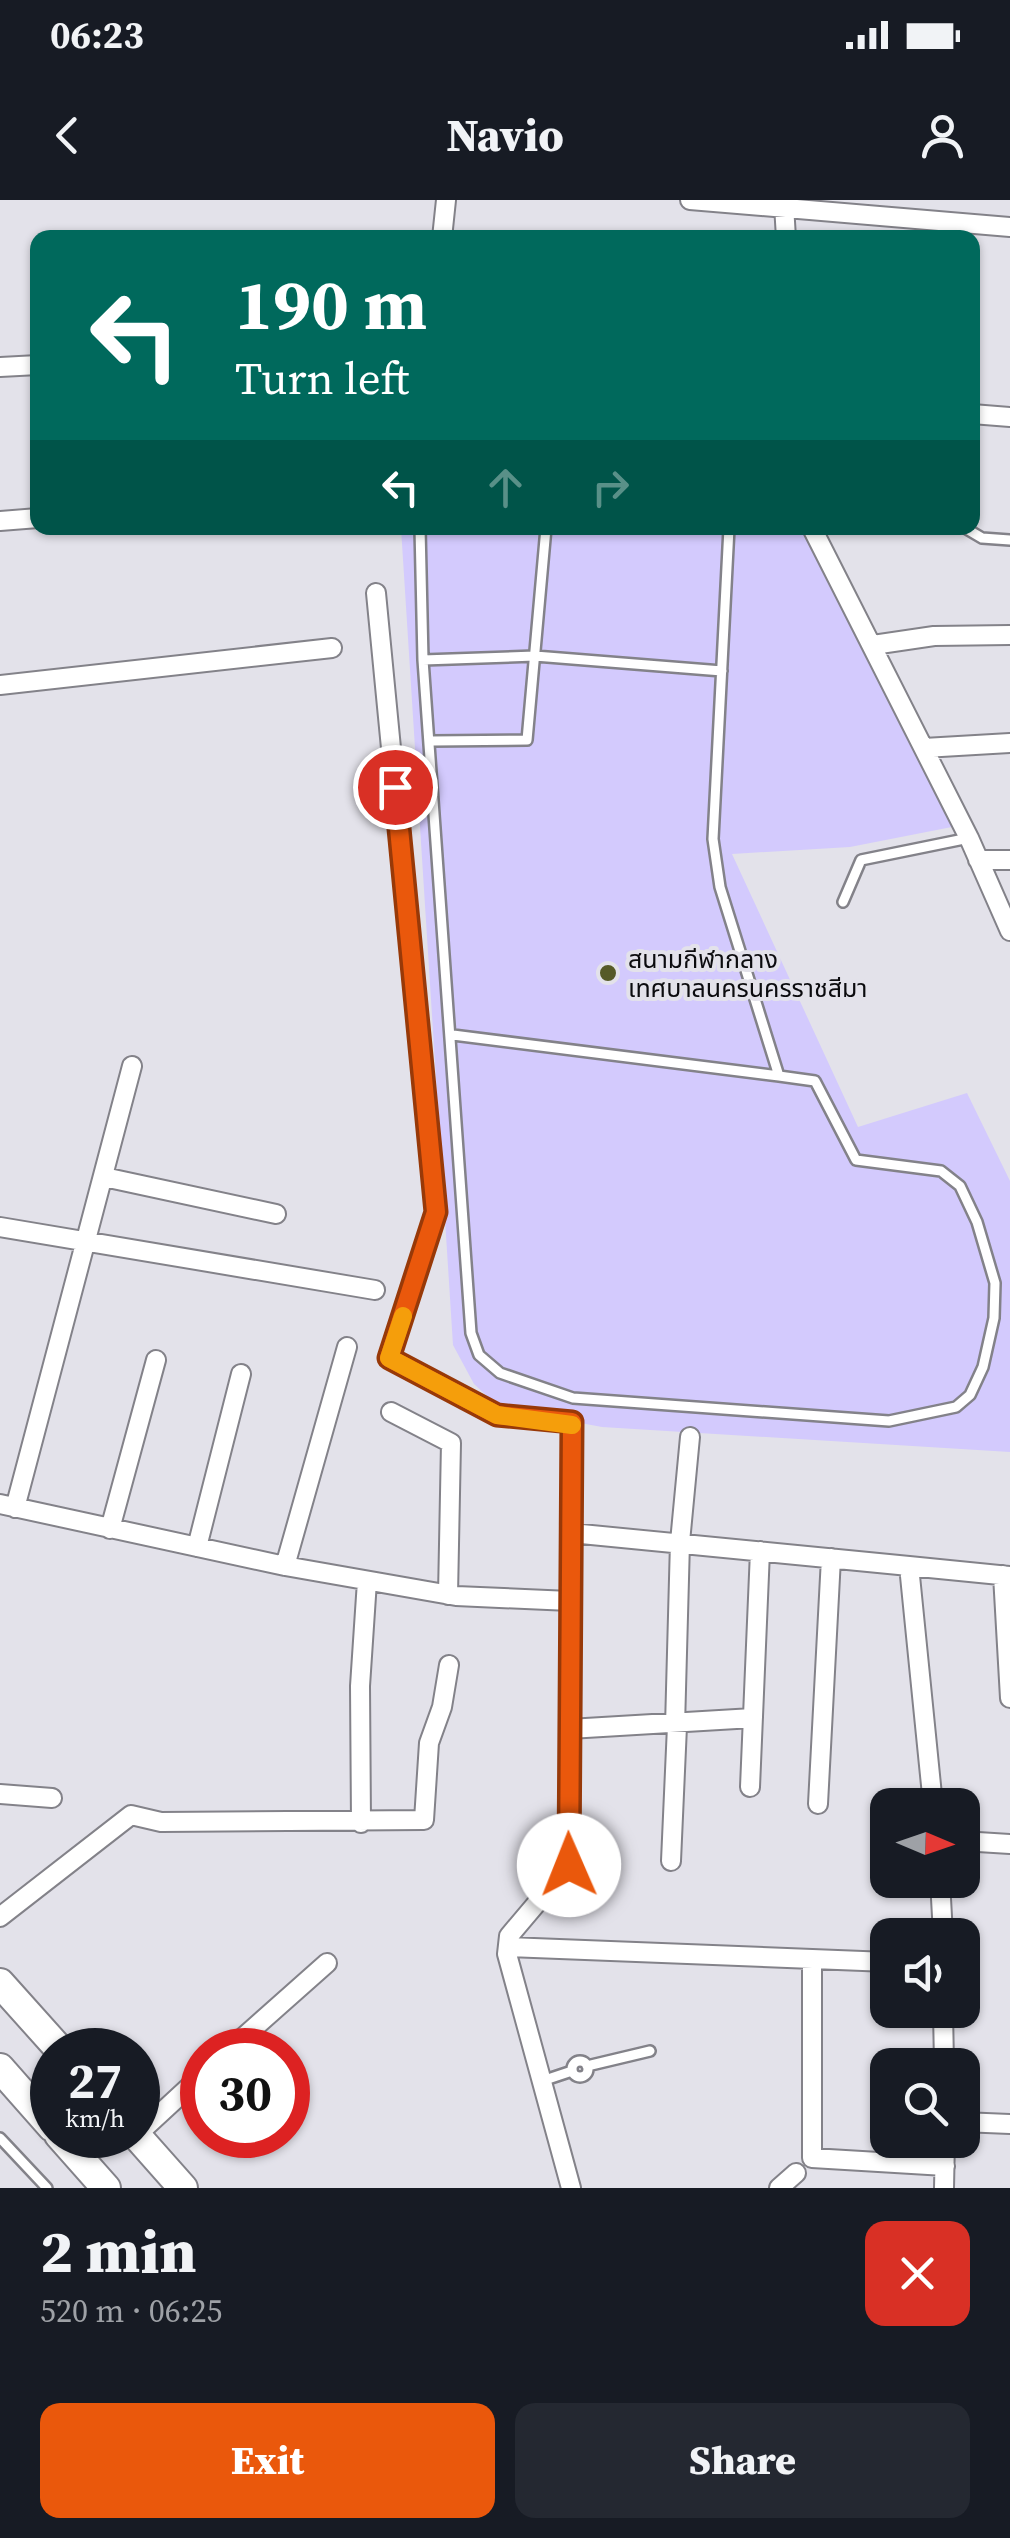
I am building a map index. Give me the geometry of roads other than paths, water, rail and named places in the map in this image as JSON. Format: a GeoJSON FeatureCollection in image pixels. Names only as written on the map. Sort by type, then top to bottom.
{"type":"FeatureCollection","features":[{"type":"Feature","properties":{"kind":"main road"},"geometry":{"type":"LineString","coordinates":[[0,1983],[40,2028]]}},
{"type":"Feature","properties":{"kind":"main road"},"geometry":{"type":"LineString","coordinates":[[0,2068],[30,2102]]}},
{"type":"Feature","properties":{"kind":"main road"},"geometry":{"type":"LineString","coordinates":[[80,2158],[106,2188]]}},
{"type":"Feature","properties":{"kind":"main road"},"geometry":{"type":"LineString","coordinates":[[156,2158],[183,2188]]}},
{"type":"Feature","properties":{"kind":"street"},"geometry":{"type":"LineString","coordinates":[[443,230],[446,200]]}},
{"type":"Feature","properties":{"kind":"street"},"geometry":{"type":"LineString","coordinates":[[690,200],[1010,227]]}},
{"type":"Feature","properties":{"kind":"street"},"geometry":{"type":"LineString","coordinates":[[784,205],[786,230]]}},
{"type":"Feature","properties":{"kind":"street"},"geometry":{"type":"LineString","coordinates":[[0,367],[30,365]]}},
{"type":"Feature","properties":{"kind":"street"},"geometry":{"type":"LineString","coordinates":[[980,415],[1010,417]]}},
{"type":"Feature","properties":{"kind":"street"},"geometry":{"type":"LineString","coordinates":[[0,521],[30,519]]}},
{"type":"Feature","properties":{"kind":"street"},"geometry":{"type":"LineString","coordinates":[[816,535],[1008,921]]}},
{"type":"Feature","properties":{"kind":"street"},"geometry":{"type":"LineString","coordinates":[[376,593],[436,1212],[389,1358],[497,1415],[572,1422],[569,1865],[509,1936],[508,1947],[571,2188]]}},
{"type":"Feature","properties":{"kind":"street"},"geometry":{"type":"LineString","coordinates":[[873,645],[934,636],[1010,635]]}},
{"type":"Feature","properties":{"kind":"street"},"geometry":{"type":"LineString","coordinates":[[0,685],[332,648]]}},
{"type":"Feature","properties":{"kind":"street"},"geometry":{"type":"LineString","coordinates":[[924,748],[1010,743]]}},
{"type":"Feature","properties":{"kind":"street"},"geometry":{"type":"LineString","coordinates":[[978,860],[1010,860]]}},
{"type":"Feature","properties":{"kind":"street"},"geometry":{"type":"LineString","coordinates":[[132,1066],[104,1178],[8,1506],[285,1566],[448,1595],[570,1602]]}},
{"type":"Feature","properties":{"kind":"street"},"geometry":{"type":"LineString","coordinates":[[104,1178],[276,1214]]}},
{"type":"Feature","properties":{"kind":"street"},"geometry":{"type":"LineString","coordinates":[[0,1227],[375,1290]]}},
{"type":"Feature","properties":{"kind":"street"},"geometry":{"type":"LineString","coordinates":[[285,1566],[347,1348]]}},
{"type":"Feature","properties":{"kind":"street"},"geometry":{"type":"LineString","coordinates":[[110,1530],[156,1360]]}},
{"type":"Feature","properties":{"kind":"street"},"geometry":{"type":"LineString","coordinates":[[197,1547],[241,1374]]}},
{"type":"Feature","properties":{"kind":"street"},"geometry":{"type":"LineString","coordinates":[[391,1412],[452,1443],[448,1595]]}},
{"type":"Feature","properties":{"kind":"street"},"geometry":{"type":"LineString","coordinates":[[671,1861],[680,1542],[690,1437]]}},
{"type":"Feature","properties":{"kind":"street"},"geometry":{"type":"LineString","coordinates":[[571,1534],[1006,1575],[1010,1698]]}},
{"type":"Feature","properties":{"kind":"street"},"geometry":{"type":"LineString","coordinates":[[750,1787],[760,1550]]}},
{"type":"Feature","properties":{"kind":"street"},"geometry":{"type":"LineString","coordinates":[[818,1804],[831,1558]]}},
{"type":"Feature","properties":{"kind":"street"},"geometry":{"type":"LineString","coordinates":[[909,1566],[931,1788]]}},
{"type":"Feature","properties":{"kind":"street"},"geometry":{"type":"LineString","coordinates":[[360,1823],[360,1686],[367,1580]]}},
{"type":"Feature","properties":{"kind":"street"},"geometry":{"type":"LineString","coordinates":[[0,1918],[131,1815],[162,1822],[424,1820],[429,1743],[442,1708],[449,1666]]}},
{"type":"Feature","properties":{"kind":"street"},"geometry":{"type":"LineString","coordinates":[[569,1729],[676,1726],[753,1718]]}},
{"type":"Feature","properties":{"kind":"street"},"geometry":{"type":"LineString","coordinates":[[0,1794],[52,1798]]}},
{"type":"Feature","properties":{"kind":"street"},"geometry":{"type":"LineString","coordinates":[[980,1842],[1010,1844]]}},
{"type":"Feature","properties":{"kind":"street"},"geometry":{"type":"LineString","coordinates":[[508,1947],[870,1962]]}},
{"type":"Feature","properties":{"kind":"street"},"geometry":{"type":"LineString","coordinates":[[812,1960],[812,2158],[945,2166]]}},
{"type":"Feature","properties":{"kind":"street"},"geometry":{"type":"LineString","coordinates":[[254,2028],[328,1963]]}},
{"type":"Feature","properties":{"kind":"street"},"geometry":{"type":"LineString","coordinates":[[160,2113],[180,2094]]}},
{"type":"Feature","properties":{"kind":"street"},"geometry":{"type":"LineString","coordinates":[[980,2123],[1010,2124]]}},
{"type":"Feature","properties":{"kind":"street"},"geometry":{"type":"LineString","coordinates":[[944,2188],[945,2158]]}},
{"type":"Feature","properties":{"kind":"street"},"geometry":{"type":"LineString","coordinates":[[780,2188],[796,2173]]}},
{"type":"Feature","properties":{"kind":"lane"},"geometry":{"type":"LineString","coordinates":[[420,535],[423,660],[432,741],[471,1333],[479,1355],[500,1373],[573,1398],[889,1421],[956,1407],[970,1395],[990,1348],[995,1283],[960,1186],[941,1171],[856,1160],[815,1081],[452,1036]]}},
{"type":"Feature","properties":{"kind":"lane"},"geometry":{"type":"LineString","coordinates":[[432,741],[527,740],[545,535]]}},
{"type":"Feature","properties":{"kind":"lane"},"geometry":{"type":"LineString","coordinates":[[729,535],[714,839],[720,887],[779,1076]]}},
{"type":"Feature","properties":{"kind":"lane"},"geometry":{"type":"LineString","coordinates":[[977,535],[1010,540]]}},
{"type":"Feature","properties":{"kind":"lane"},"geometry":{"type":"LineString","coordinates":[[423,660],[535,656],[722,671]]}},
{"type":"Feature","properties":{"kind":"lane"},"geometry":{"type":"LineString","coordinates":[[843,902],[860,860],[969,838]]}},
{"type":"Feature","properties":{"kind":"lane"},"geometry":{"type":"LineString","coordinates":[[542,2081],[572,2071],[576,2062],[587,2066],[650,2051]]}},
{"type":"Feature","properties":{"kind":"lane"},"geometry":{"type":"LineString","coordinates":[[0,2138],[47,2188]]}},
{"type":"Feature","properties":{"kind":"place","name":"สนามกีฬากลาง เทศบาลนครนครราชสีมา"},"geometry":{"type":"Point","coordinates":[608,973]}}]}
